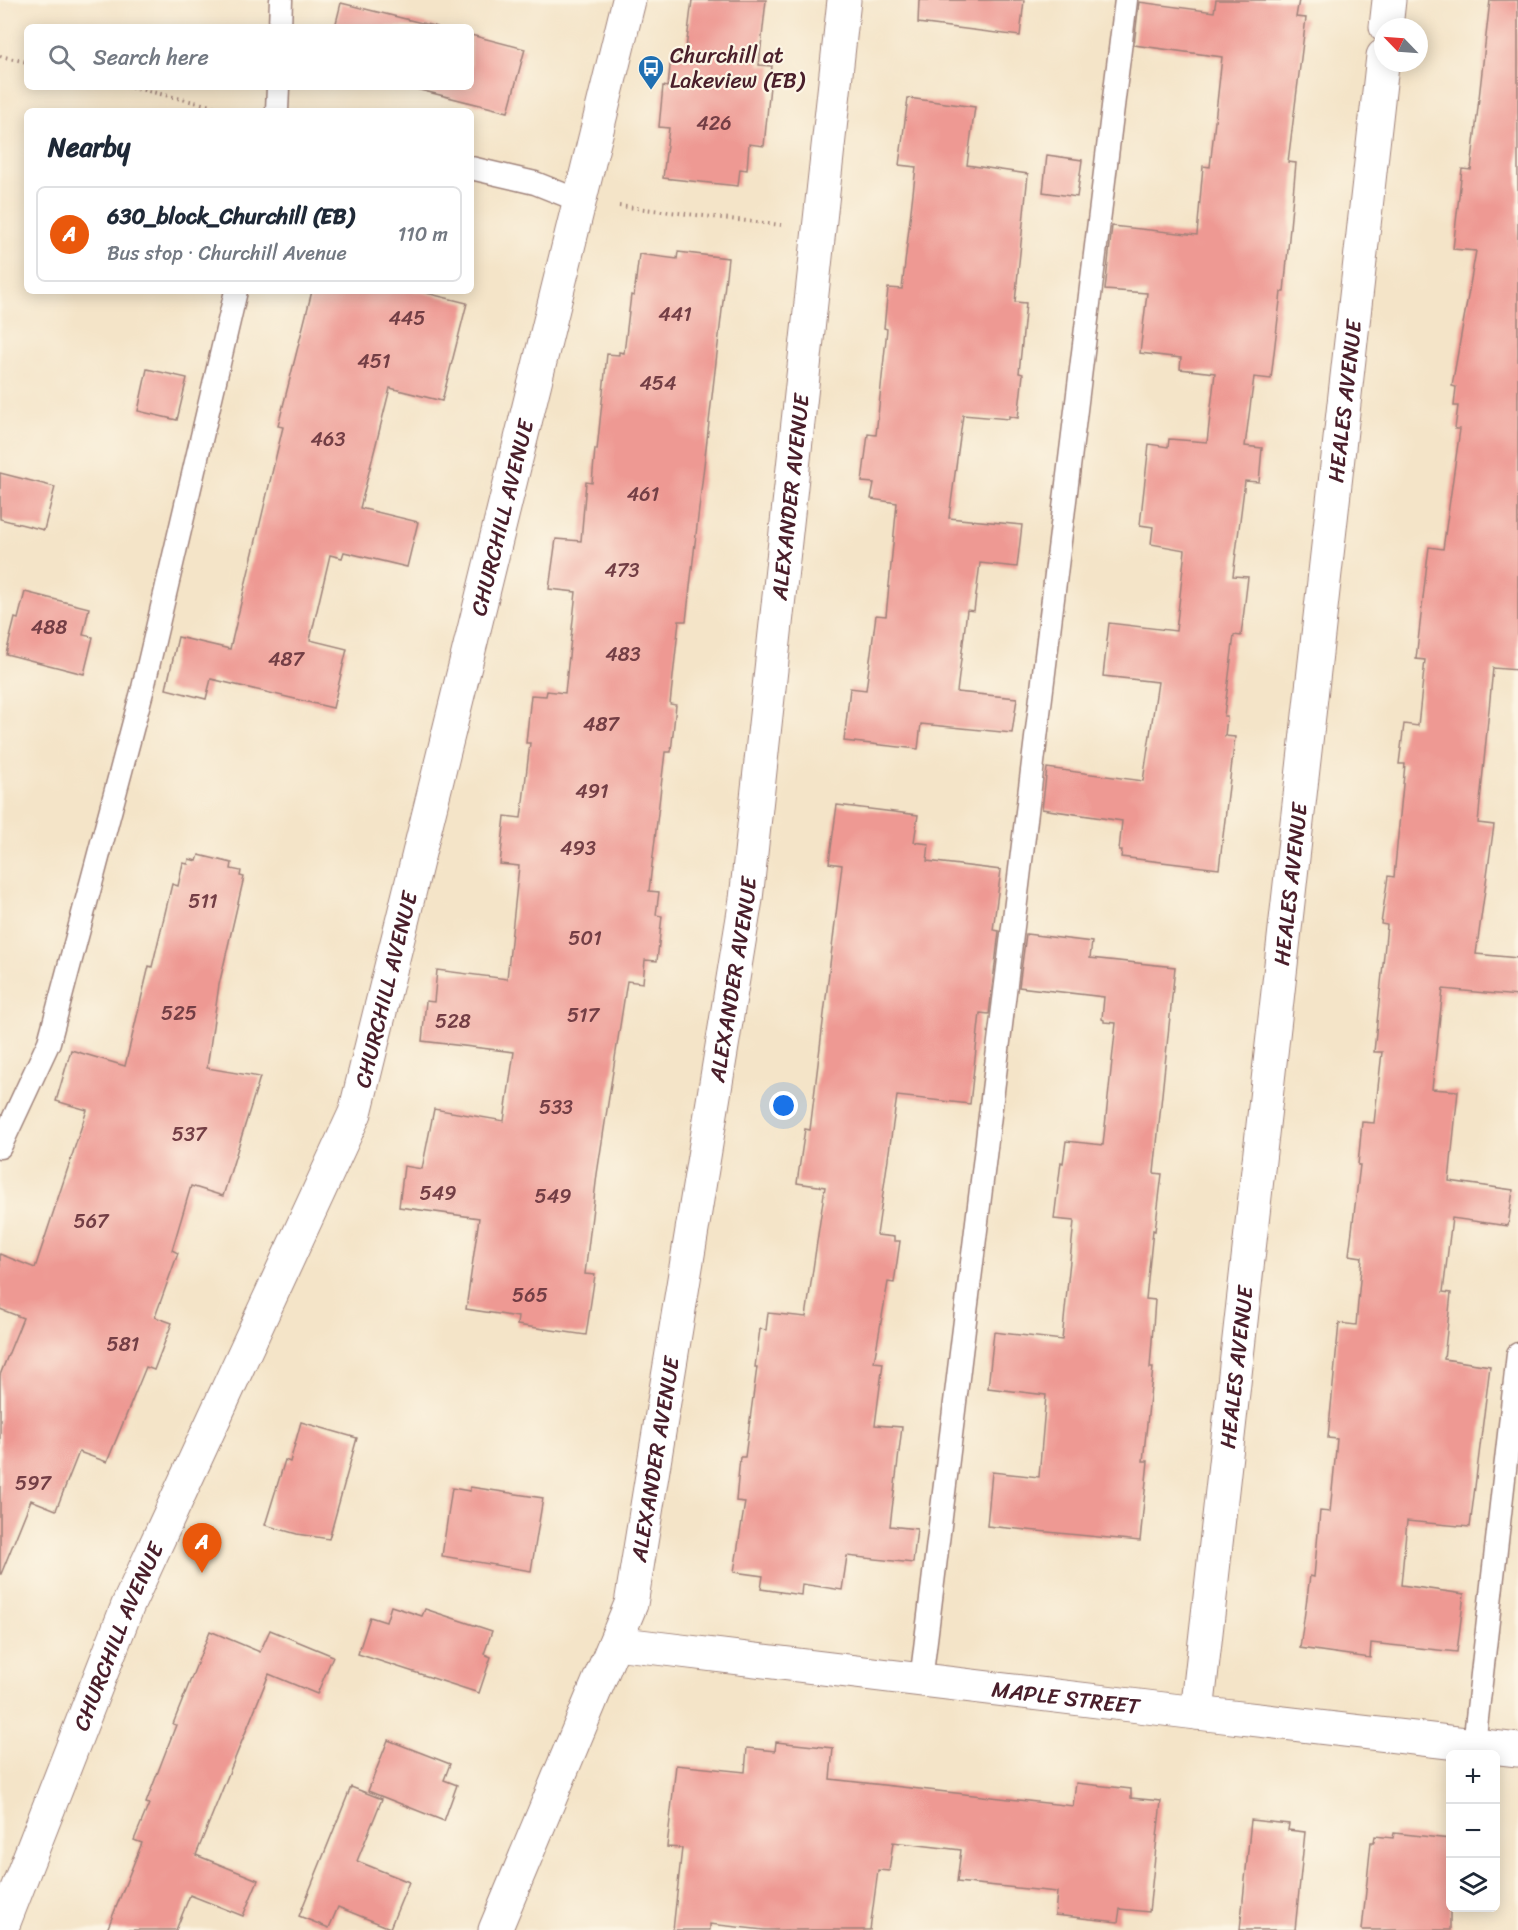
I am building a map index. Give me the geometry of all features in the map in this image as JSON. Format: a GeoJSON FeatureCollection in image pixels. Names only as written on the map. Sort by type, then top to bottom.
{"type":"FeatureCollection","features":[{"type":"Feature","properties":{"kind":"street","name":"CHURCHILL AVENUE"},"geometry":{"type":"LineString","coordinates":[[1,1930],[128,1605],[356,1113],[629,0]]}},
{"type":"Feature","properties":{"kind":"street","name":"ALEXANDER AVENUE"},"geometry":{"type":"LineString","coordinates":[[495,1930],[632,1604],[746,899],[844,0]]}},
{"type":"Feature","properties":{"kind":"street"},"geometry":{"type":"LineString","coordinates":[[1387,18],[1389,0]]}},
{"type":"Feature","properties":{"kind":"street","name":"HEALES AVENUE"},"geometry":{"type":"LineString","coordinates":[[1197,1713],[1381,72]]}},
{"type":"Feature","properties":{"kind":"street","name":"MAPLE STREET"},"geometry":{"type":"LineString","coordinates":[[615,1643],[1518,1750]]}},
{"type":"Feature","properties":{"kind":"lane"},"geometry":{"type":"LineString","coordinates":[[280,24],[281,0]]}},
{"type":"Feature","properties":{"kind":"lane"},"geometry":{"type":"LineString","coordinates":[[921,1681],[1126,0]]}},
{"type":"Feature","properties":{"kind":"lane"},"geometry":{"type":"LineString","coordinates":[[277,108],[278,90]]}},
{"type":"Feature","properties":{"kind":"lane"},"geometry":{"type":"LineString","coordinates":[[474,169],[535,183],[579,201]]}},
{"type":"Feature","properties":{"kind":"lane"},"geometry":{"type":"LineString","coordinates":[[0,1147],[49,1042],[143,688],[236,294]]}},
{"type":"Feature","properties":{"kind":"lane"},"geometry":{"type":"LineString","coordinates":[[1474,1745],[1518,1354]]}},
{"type":"Feature","properties":{"kind":"path"},"geometry":{"type":"LineString","coordinates":[[0,56],[24,61]]}},
{"type":"Feature","properties":{"kind":"path"},"geometry":{"type":"LineString","coordinates":[[144,90],[219,108]]}},
{"type":"Feature","properties":{"kind":"path"},"geometry":{"type":"LineString","coordinates":[[579,201],[819,230]]}},
{"type":"Feature","properties":{"kind":"building"},"geometry":{"type":"Polygon","coordinates":[[[692,0],[766,0],[759,65],[772,66],[764,146],[749,144],[747,170],[740,169],[738,186],[663,178],[669,128],[659,127],[663,86],[668,87],[671,56],[685,57],[692,0]]]}},
{"type":"Feature","properties":{"kind":"building"},"geometry":{"type":"Polygon","coordinates":[[[919,0],[1024,0],[1020,36],[918,23],[919,0]]]}},
{"type":"Feature","properties":{"kind":"building"},"geometry":{"type":"Polygon","coordinates":[[[1216,0],[1299,0],[1296,17],[1306,18],[1288,162],[1296,163],[1284,292],[1281,292],[1271,379],[1254,377],[1245,446],[1262,448],[1259,482],[1245,481],[1233,576],[1248,577],[1241,636],[1234,635],[1224,716],[1227,716],[1225,736],[1235,737],[1219,869],[1121,857],[1122,851],[1119,851],[1122,821],[1042,809],[1047,768],[1143,781],[1158,682],[1103,676],[1109,623],[1176,631],[1185,550],[1151,544],[1153,527],[1140,525],[1149,444],[1168,447],[1169,439],[1207,442],[1215,373],[1180,369],[1181,358],[1140,353],[1147,293],[1105,290],[1112,226],[1197,235],[1203,166],[1210,167],[1222,57],[1134,45],[1139,2],[1214,12],[1216,0]]]}},
{"type":"Feature","properties":{"kind":"building"},"geometry":{"type":"Polygon","coordinates":[[[1490,0],[1518,0],[1518,670],[1493,668],[1478,823],[1494,825],[1476,954],[1518,958],[1518,996],[1443,989],[1432,1089],[1458,1091],[1449,1181],[1513,1190],[1508,1226],[1452,1218],[1443,1292],[1451,1293],[1444,1359],[1490,1366],[1470,1527],[1407,1521],[1401,1585],[1464,1594],[1457,1652],[1371,1643],[1370,1658],[1300,1648],[1310,1576],[1314,1577],[1320,1511],[1330,1512],[1337,1439],[1328,1438],[1339,1323],[1356,1325],[1362,1257],[1349,1255],[1360,1165],[1358,1165],[1362,1122],[1374,1123],[1382,1052],[1374,1052],[1387,925],[1381,924],[1388,876],[1394,877],[1405,764],[1399,764],[1404,724],[1418,726],[1425,660],[1416,659],[1429,547],[1443,549],[1460,429],[1455,429],[1458,406],[1454,406],[1456,387],[1452,386],[1476,251],[1453,249],[1462,169],[1471,170],[1490,0]]]}},
{"type":"Feature","properties":{"kind":"building"},"geometry":{"type":"Polygon","coordinates":[[[341,3],[426,24],[336,24],[341,3]]]}},
{"type":"Feature","properties":{"kind":"building"},"geometry":{"type":"Polygon","coordinates":[[[474,36],[525,49],[508,112],[420,90],[474,90],[474,36]]]}},
{"type":"Feature","properties":{"kind":"building"},"geometry":{"type":"Polygon","coordinates":[[[908,98],[975,107],[967,165],[1028,174],[1015,302],[1026,303],[1019,373],[1023,374],[1018,418],[963,415],[949,518],[1022,525],[1017,567],[980,563],[974,611],[967,610],[957,692],[1017,698],[1012,733],[921,724],[918,749],[844,741],[850,688],[866,690],[876,615],[886,616],[897,503],[871,499],[874,483],[862,482],[868,434],[876,435],[887,329],[884,328],[888,288],[902,289],[916,167],[899,165],[908,98]]]}},
{"type":"Feature","properties":{"kind":"building"},"geometry":{"type":"Polygon","coordinates":[[[1047,155],[1082,160],[1077,197],[1043,192],[1047,155]]]}},
{"type":"Feature","properties":{"kind":"building"},"geometry":{"type":"Polygon","coordinates":[[[678,252],[728,258],[686,621],[679,621],[670,704],[676,705],[671,752],[665,752],[649,891],[659,892],[656,915],[662,916],[657,961],[645,960],[643,983],[627,981],[597,1174],[585,1274],[595,1275],[586,1335],[517,1325],[518,1317],[466,1309],[479,1218],[399,1207],[404,1166],[422,1169],[434,1109],[504,1121],[514,1052],[422,1041],[426,1001],[434,1002],[437,970],[507,979],[519,866],[500,864],[505,816],[521,818],[530,743],[526,743],[531,695],[546,696],[547,691],[565,693],[576,592],[549,589],[556,539],[581,541],[586,482],[592,483],[595,449],[597,450],[607,354],[624,353],[639,254],[677,259],[678,252]]]}},
{"type":"Feature","properties":{"kind":"building"},"geometry":{"type":"Polygon","coordinates":[[[311,294],[430,294],[467,303],[442,401],[390,388],[360,508],[418,522],[407,567],[344,552],[342,558],[330,555],[310,640],[347,649],[333,708],[211,679],[206,699],[166,689],[178,637],[230,649],[283,427],[278,426],[311,294]]]}},
{"type":"Feature","properties":{"kind":"building"},"geometry":{"type":"Polygon","coordinates":[[[147,369],[187,378],[177,420],[138,411],[147,369]]]}},
{"type":"Feature","properties":{"kind":"building"},"geometry":{"type":"Polygon","coordinates":[[[0,473],[55,487],[44,530],[0,519],[0,473]]]}},
{"type":"Feature","properties":{"kind":"building"},"geometry":{"type":"Polygon","coordinates":[[[25,592],[89,608],[83,635],[93,637],[84,674],[6,654],[15,618],[18,619],[25,592]]]}},
{"type":"Feature","properties":{"kind":"building"},"geometry":{"type":"Polygon","coordinates":[[[837,805],[918,815],[914,842],[929,844],[927,861],[1001,870],[993,930],[999,931],[989,1014],[980,1013],[970,1104],[897,1096],[877,1235],[894,1237],[894,1241],[900,1241],[894,1283],[888,1282],[874,1362],[883,1363],[875,1425],[902,1427],[890,1526],[917,1529],[913,1563],[847,1556],[842,1590],[802,1584],[801,1595],[761,1589],[763,1576],[734,1572],[745,1502],[736,1501],[740,1457],[745,1457],[760,1329],[766,1330],[768,1313],[806,1317],[825,1187],[797,1183],[805,1129],[810,1130],[842,865],[829,863],[837,805]]]}},
{"type":"Feature","properties":{"kind":"building"},"geometry":{"type":"Polygon","coordinates":[[[199,855],[232,863],[231,869],[241,871],[240,876],[244,877],[219,985],[207,1068],[260,1077],[223,1196],[191,1186],[172,1250],[178,1253],[155,1317],[172,1323],[154,1370],[146,1367],[107,1462],[79,1452],[56,1510],[31,1500],[0,1574],[0,1375],[23,1318],[0,1309],[0,1254],[35,1268],[87,1110],[56,1101],[71,1050],[125,1066],[172,884],[178,886],[183,863],[188,864],[189,859],[197,861],[199,855]]]}},
{"type":"Feature","properties":{"kind":"building"},"geometry":{"type":"Polygon","coordinates":[[[1026,934],[1092,942],[1090,958],[1175,967],[1154,1173],[1162,1174],[1155,1231],[1153,1230],[1146,1299],[1155,1300],[1150,1368],[1153,1368],[1143,1461],[1148,1461],[1140,1541],[987,1526],[992,1472],[1039,1477],[1046,1395],[988,1388],[994,1332],[1062,1340],[1074,1221],[1054,1219],[1061,1162],[1063,1163],[1066,1141],[1103,1145],[1116,1023],[1104,1022],[1102,1019],[1104,997],[1019,987],[1026,934]]]}},
{"type":"Feature","properties":{"kind":"building"},"geometry":{"type":"Polygon","coordinates":[[[301,1422],[357,1438],[329,1539],[297,1534],[265,1525],[285,1460],[290,1462],[301,1422]]]}},
{"type":"Feature","properties":{"kind":"building"},"geometry":{"type":"Polygon","coordinates":[[[470,1487],[543,1498],[531,1571],[442,1556],[452,1488],[470,1491],[470,1487]]]}},
{"type":"Feature","properties":{"kind":"building"},"geometry":{"type":"Polygon","coordinates":[[[391,1606],[422,1616],[425,1609],[492,1631],[484,1654],[491,1657],[479,1693],[358,1654],[370,1617],[386,1622],[391,1606]]]}},
{"type":"Feature","properties":{"kind":"building"},"geometry":{"type":"Polygon","coordinates":[[[270,1630],[333,1656],[317,1694],[269,1674],[196,1855],[258,1880],[243,1916],[190,1895],[176,1930],[107,1930],[142,1843],[134,1840],[176,1725],[173,1724],[210,1631],[260,1652],[270,1630]]]}},
{"type":"Feature","properties":{"kind":"building"},"geometry":{"type":"Polygon","coordinates":[[[388,1740],[450,1764],[444,1780],[457,1785],[444,1821],[368,1791],[388,1740]]]}},
{"type":"Feature","properties":{"kind":"building"},"geometry":{"type":"Polygon","coordinates":[[[776,1742],[833,1748],[830,1779],[1073,1806],[1076,1783],[1131,1789],[1131,1798],[1161,1801],[1149,1912],[1120,1909],[1118,1922],[1055,1915],[1057,1892],[957,1882],[961,1850],[893,1842],[889,1871],[878,1870],[870,1930],[764,1930],[710,1924],[710,1930],[673,1930],[682,1848],[667,1847],[676,1765],[745,1772],[747,1748],[775,1751],[776,1742]]]}},
{"type":"Feature","properties":{"kind":"building"},"geometry":{"type":"Polygon","coordinates":[[[351,1787],[382,1799],[357,1861],[409,1882],[390,1928],[338,1907],[329,1928],[299,1916],[351,1787]]]}},
{"type":"Feature","properties":{"kind":"building"},"geometry":{"type":"Polygon","coordinates":[[[1251,1820],[1289,1824],[1288,1830],[1305,1832],[1295,1930],[1240,1930],[1251,1820]]]}},
{"type":"Feature","properties":{"kind":"building"},"geometry":{"type":"Polygon","coordinates":[[[1394,1833],[1446,1839],[1446,1912],[1450,1912],[1450,1930],[1362,1930],[1371,1842],[1374,1842],[1375,1836],[1393,1838],[1394,1833]]]}},
{"type":"Feature","properties":{"kind":"place","name":"Churchill at Lakeview (EB)"},"geometry":{"type":"Point","coordinates":[651,91]}},
{"type":"Feature","properties":{"kind":"place","name":"630_block_Churchill (EB)"},"geometry":{"type":"Point","coordinates":[202,1573]}}]}
